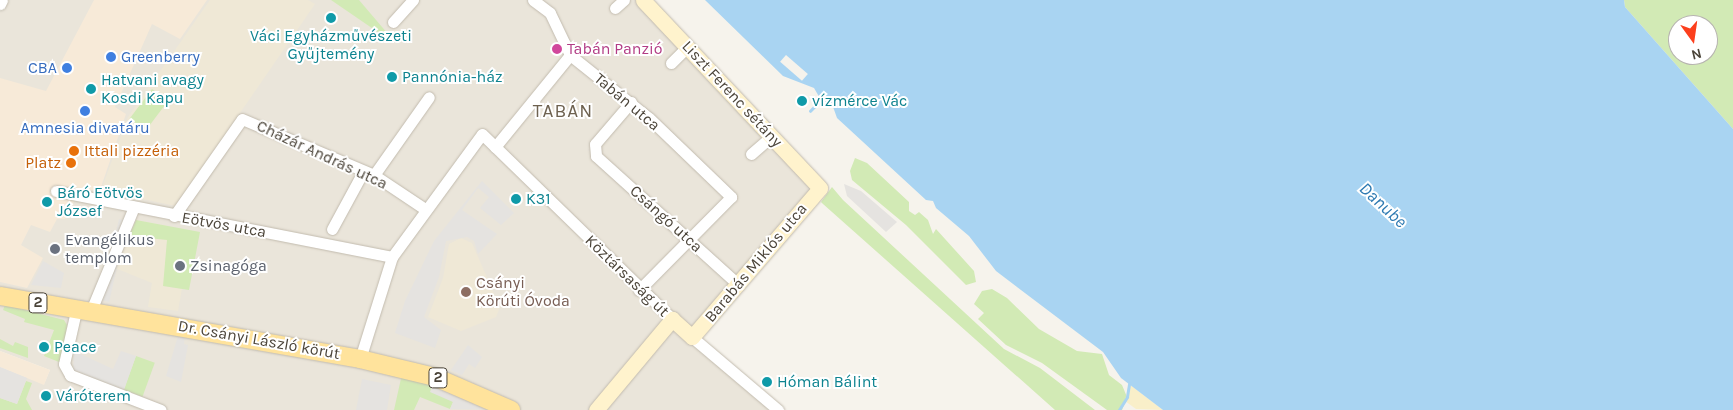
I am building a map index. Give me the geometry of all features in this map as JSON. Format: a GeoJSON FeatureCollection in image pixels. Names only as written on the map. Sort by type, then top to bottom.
{"type":"FeatureCollection","features":[{"type":"Feature","properties":{"kind":"main road","name":"Dr. Csányi László körút"},"geometry":{"type":"LineString","coordinates":[[0,296],[83,312],[222,332],[360,359],[442,380],[511,410]]}},
{"type":"Feature","properties":{"kind":"street"},"geometry":{"type":"LineString","coordinates":[[0,4],[2,0]]}},
{"type":"Feature","properties":{"kind":"street"},"geometry":{"type":"LineString","coordinates":[[392,22],[413,0]]}},
{"type":"Feature","properties":{"kind":"street","name":"Tabán utca"},"geometry":{"type":"LineString","coordinates":[[533,0],[550,13],[570,55],[631,102],[731,197],[691,239]]}},
{"type":"Feature","properties":{"kind":"street","name":"Liszt Ferenc sétány"},"geometry":{"type":"LineString","coordinates":[[643,0],[820,188]]}},
{"type":"Feature","properties":{"kind":"street"},"geometry":{"type":"LineString","coordinates":[[671,63],[688,46]]}},
{"type":"Feature","properties":{"kind":"street"},"geometry":{"type":"LineString","coordinates":[[495,147],[570,55]]}},
{"type":"Feature","properties":{"kind":"street"},"geometry":{"type":"LineString","coordinates":[[332,230],[369,174],[429,97]]}},
{"type":"Feature","properties":{"kind":"street","name":"Csángó utca"},"geometry":{"type":"LineString","coordinates":[[631,102],[595,144],[594,152],[739,285]]}},
{"type":"Feature","properties":{"kind":"street","name":"Cházár András utca"},"geometry":{"type":"LineString","coordinates":[[174,216],[242,119],[369,174],[425,209]]}},
{"type":"Feature","properties":{"kind":"street","name":"Köztársaság út"},"geometry":{"type":"LineString","coordinates":[[425,209],[482,134],[639,290],[778,410]]}},
{"type":"Feature","properties":{"kind":"street"},"geometry":{"type":"LineString","coordinates":[[751,154],[772,136]]}},
{"type":"Feature","properties":{"kind":"street","name":"Barabás Miklós utca"},"geometry":{"type":"LineString","coordinates":[[692,337],[739,285],[820,188]]}},
{"type":"Feature","properties":{"kind":"street","name":"Eötvös utca"},"geometry":{"type":"LineString","coordinates":[[56,191],[174,216],[392,257]]}},
{"type":"Feature","properties":{"kind":"street"},"geometry":{"type":"LineString","coordinates":[[134,207],[83,312],[64,364],[70,375],[161,410]]}},
{"type":"Feature","properties":{"kind":"street"},"geometry":{"type":"LineString","coordinates":[[360,359],[392,257],[425,209]]}},
{"type":"Feature","properties":{"kind":"street"},"geometry":{"type":"LineString","coordinates":[[639,290],[691,239]]}},
{"type":"Feature","properties":{"kind":"street"},"geometry":{"type":"LineString","coordinates":[[596,410],[672,319]]}},
{"type":"Feature","properties":{"kind":"shaded area"},"geometry":{"type":"Polygon","coordinates":[[[0,0],[643,0],[820,188],[693,337],[778,410],[0,410],[0,367],[44,384],[50,370],[0,351],[0,0]]]}},
{"type":"Feature","properties":{"kind":"shaded area"},"geometry":{"type":"Polygon","coordinates":[[[94,0],[207,0],[180,39],[152,24],[115,107],[126,114],[100,190],[80,190],[65,219],[57,219],[50,232],[31,225],[21,245],[43,258],[27,288],[0,282],[0,78],[46,91],[94,0]]]}},
{"type":"Feature","properties":{"kind":"shaded area"},"geometry":{"type":"Polygon","coordinates":[[[210,0],[308,0],[315,4],[176,206],[101,190],[128,117],[210,0]]]}},
{"type":"Feature","properties":{"kind":"shaded area"},"geometry":{"type":"Polygon","coordinates":[[[482,181],[514,213],[501,225],[480,208],[489,197],[478,188],[462,210],[497,234],[478,254],[474,241],[467,237],[446,241],[439,277],[424,317],[441,330],[435,348],[395,333],[405,301],[434,241],[482,181]]]}},
{"type":"Feature","properties":{"kind":"shaded area"},"geometry":{"type":"Polygon","coordinates":[[[844,184],[861,191],[897,222],[886,232],[847,196],[844,184]]]}},
{"type":"Feature","properties":{"kind":"shaded area"},"geometry":{"type":"Polygon","coordinates":[[[119,219],[128,221],[109,302],[100,300],[119,219]]]}},
{"type":"Feature","properties":{"kind":"shaded area"},"geometry":{"type":"Polygon","coordinates":[[[136,220],[168,226],[164,286],[182,289],[178,311],[148,307],[152,283],[115,268],[136,220]]]}},
{"type":"Feature","properties":{"kind":"shaded area","name":"Csányi Körúti Óvoda"},"geometry":{"type":"Polygon","coordinates":[[[461,238],[472,243],[500,307],[496,317],[461,331],[428,317],[443,278],[449,244],[461,238]]]}},
{"type":"Feature","properties":{"kind":"shaded area"},"geometry":{"type":"Polygon","coordinates":[[[43,261],[64,273],[61,288],[31,285],[43,261]]]}},
{"type":"Feature","properties":{"kind":"shaded area"},"geometry":{"type":"Polygon","coordinates":[[[181,326],[186,326],[184,344],[188,345],[181,382],[166,376],[181,326]]]}},
{"type":"Feature","properties":{"kind":"shaded area"},"geometry":{"type":"Polygon","coordinates":[[[468,345],[482,357],[475,368],[469,364],[462,375],[451,370],[468,345]]]}},
{"type":"Feature","properties":{"kind":"shaded area"},"geometry":{"type":"Polygon","coordinates":[[[0,351],[50,370],[44,385],[0,367],[0,351]]]}},
{"type":"Feature","properties":{"kind":"shaded area"},"geometry":{"type":"Polygon","coordinates":[[[74,351],[113,369],[121,351],[136,356],[124,390],[73,370],[74,351]]]}},
{"type":"Feature","properties":{"kind":"shaded area"},"geometry":{"type":"Polygon","coordinates":[[[0,367],[27,378],[17,404],[0,398],[0,367]]]}},
{"type":"Feature","properties":{"kind":"shaded area"},"geometry":{"type":"Polygon","coordinates":[[[435,377],[511,410],[450,409],[453,402],[430,392],[435,377]]]}},
{"type":"Feature","properties":{"kind":"shaded area"},"geometry":{"type":"Polygon","coordinates":[[[362,379],[391,385],[387,410],[356,410],[362,379]]]}},
{"type":"Feature","properties":{"kind":"green space"},"geometry":{"type":"Polygon","coordinates":[[[331,0],[359,0],[388,34],[385,37],[331,0]]]}},
{"type":"Feature","properties":{"kind":"green space"},"geometry":{"type":"Polygon","coordinates":[[[1624,0],[1733,0],[1733,129],[1676,65],[1718,65],[1718,15],[1668,15],[1668,56],[1625,7],[1624,0]]]}},
{"type":"Feature","properties":{"kind":"green space"},"geometry":{"type":"Polygon","coordinates":[[[152,89],[168,101],[146,131],[130,119],[152,89]]]}},
{"type":"Feature","properties":{"kind":"green space"},"geometry":{"type":"Polygon","coordinates":[[[855,158],[867,163],[909,202],[909,211],[915,215],[919,212],[928,220],[933,234],[936,229],[974,271],[976,282],[966,285],[906,225],[852,180],[850,171],[855,158]]]}},
{"type":"Feature","properties":{"kind":"green space"},"geometry":{"type":"Polygon","coordinates":[[[832,187],[843,200],[1004,349],[1040,368],[1095,410],[1055,410],[821,202],[832,187]]]}},
{"type":"Feature","properties":{"kind":"green space"},"geometry":{"type":"Polygon","coordinates":[[[136,220],[200,232],[189,290],[163,286],[167,240],[129,236],[136,220]]]}},
{"type":"Feature","properties":{"kind":"green space"},"geometry":{"type":"Polygon","coordinates":[[[992,289],[1007,298],[1039,329],[1077,351],[1102,354],[1109,375],[1122,385],[1127,397],[1122,410],[1107,410],[1042,363],[1006,345],[978,319],[984,313],[974,304],[982,291],[992,289]]]}},
{"type":"Feature","properties":{"kind":"green space"},"geometry":{"type":"Polygon","coordinates":[[[5,305],[64,320],[67,325],[64,364],[44,356],[54,330],[24,322],[25,319],[3,310],[5,305]]]}},
{"type":"Feature","properties":{"kind":"green space"},"geometry":{"type":"Polygon","coordinates":[[[0,339],[13,346],[15,342],[28,347],[28,358],[0,348],[0,339]]]}},
{"type":"Feature","properties":{"kind":"green space"},"geometry":{"type":"Polygon","coordinates":[[[136,356],[155,363],[142,397],[124,390],[136,356]]]}},
{"type":"Feature","properties":{"kind":"green space"},"geometry":{"type":"Polygon","coordinates":[[[402,374],[434,381],[453,402],[450,409],[420,397],[414,410],[394,410],[402,374]]]}},
{"type":"Feature","properties":{"kind":"green space"},"geometry":{"type":"Polygon","coordinates":[[[26,381],[32,383],[26,399],[32,410],[0,410],[0,398],[17,404],[26,381]]]}},
{"type":"Feature","properties":{"kind":"sand"},"geometry":{"type":"Polygon","coordinates":[[[1129,384],[1163,410],[1136,409],[1125,401],[1129,384]]]}},
{"type":"Feature","properties":{"kind":"water","name":"Danube"},"geometry":{"type":"Polygon","coordinates":[[[705,0],[1624,0],[1625,7],[1668,56],[1668,65],[1676,65],[1733,129],[1733,410],[1163,410],[1121,378],[1103,352],[996,271],[969,236],[936,208],[933,201],[926,200],[837,118],[832,104],[821,100],[814,88],[783,76],[705,0]]]}},
{"type":"Feature","properties":{"kind":"pier"},"geometry":{"type":"Polygon","coordinates":[[[786,55],[808,74],[802,81],[780,62],[786,55]]]}},
{"type":"Feature","properties":{"kind":"waterway"},"geometry":{"type":"LineString","coordinates":[[810,111],[821,100]]}},
{"type":"Feature","properties":{"kind":"waterway"},"geometry":{"type":"LineString","coordinates":[[1119,410],[1127,397],[1129,384]]}},
{"type":"Feature","properties":{"kind":"place","name":"Váci Egyházművészeti Gyűjtemény"},"geometry":{"type":"Point","coordinates":[331,18]}},
{"type":"Feature","properties":{"kind":"place","name":"Tabán Panzió"},"geometry":{"type":"Point","coordinates":[557,49]}},
{"type":"Feature","properties":{"kind":"place","name":"Greenberry"},"geometry":{"type":"Point","coordinates":[111,57]}},
{"type":"Feature","properties":{"kind":"place","name":"CBA"},"geometry":{"type":"Point","coordinates":[67,68]}},
{"type":"Feature","properties":{"kind":"place","name":"Pannónia-ház"},"geometry":{"type":"Point","coordinates":[392,77]}},
{"type":"Feature","properties":{"kind":"place","name":"Hatvani avagy Kosdi Kapu"},"geometry":{"type":"Point","coordinates":[91,89]}},
{"type":"Feature","properties":{"kind":"place","name":"vízmérce Vác"},"geometry":{"type":"Point","coordinates":[802,101]}},
{"type":"Feature","properties":{"kind":"place","name":"Amnesia divatáru"},"geometry":{"type":"Point","coordinates":[85,111]}},
{"type":"Feature","properties":{"kind":"place","name":"Ittali pizzéria"},"geometry":{"type":"Point","coordinates":[74,151]}},
{"type":"Feature","properties":{"kind":"place","name":"Platz"},"geometry":{"type":"Point","coordinates":[71,163]}},
{"type":"Feature","properties":{"kind":"place","name":"K31"},"geometry":{"type":"Point","coordinates":[516,199]}},
{"type":"Feature","properties":{"kind":"place","name":"Báró Eötvös József"},"geometry":{"type":"Point","coordinates":[47,202]}},
{"type":"Feature","properties":{"kind":"place","name":"Evangélikus templom"},"geometry":{"type":"Point","coordinates":[55,249]}},
{"type":"Feature","properties":{"kind":"place","name":"Zsinagóga"},"geometry":{"type":"Point","coordinates":[180,266]}},
{"type":"Feature","properties":{"kind":"place","name":"Csányi Körúti Óvoda"},"geometry":{"type":"Point","coordinates":[466,292]}},
{"type":"Feature","properties":{"kind":"place","name":"Peace"},"geometry":{"type":"Point","coordinates":[44,347]}},
{"type":"Feature","properties":{"kind":"place","name":"Hóman Bálint"},"geometry":{"type":"Point","coordinates":[767,382]}},
{"type":"Feature","properties":{"kind":"place","name":"Váróterem"},"geometry":{"type":"Point","coordinates":[46,396]}},
{"type":"Feature","properties":{"kind":"district","name":"TABÁN"},"geometry":{"type":"Point","coordinates":[563,112]}}]}
